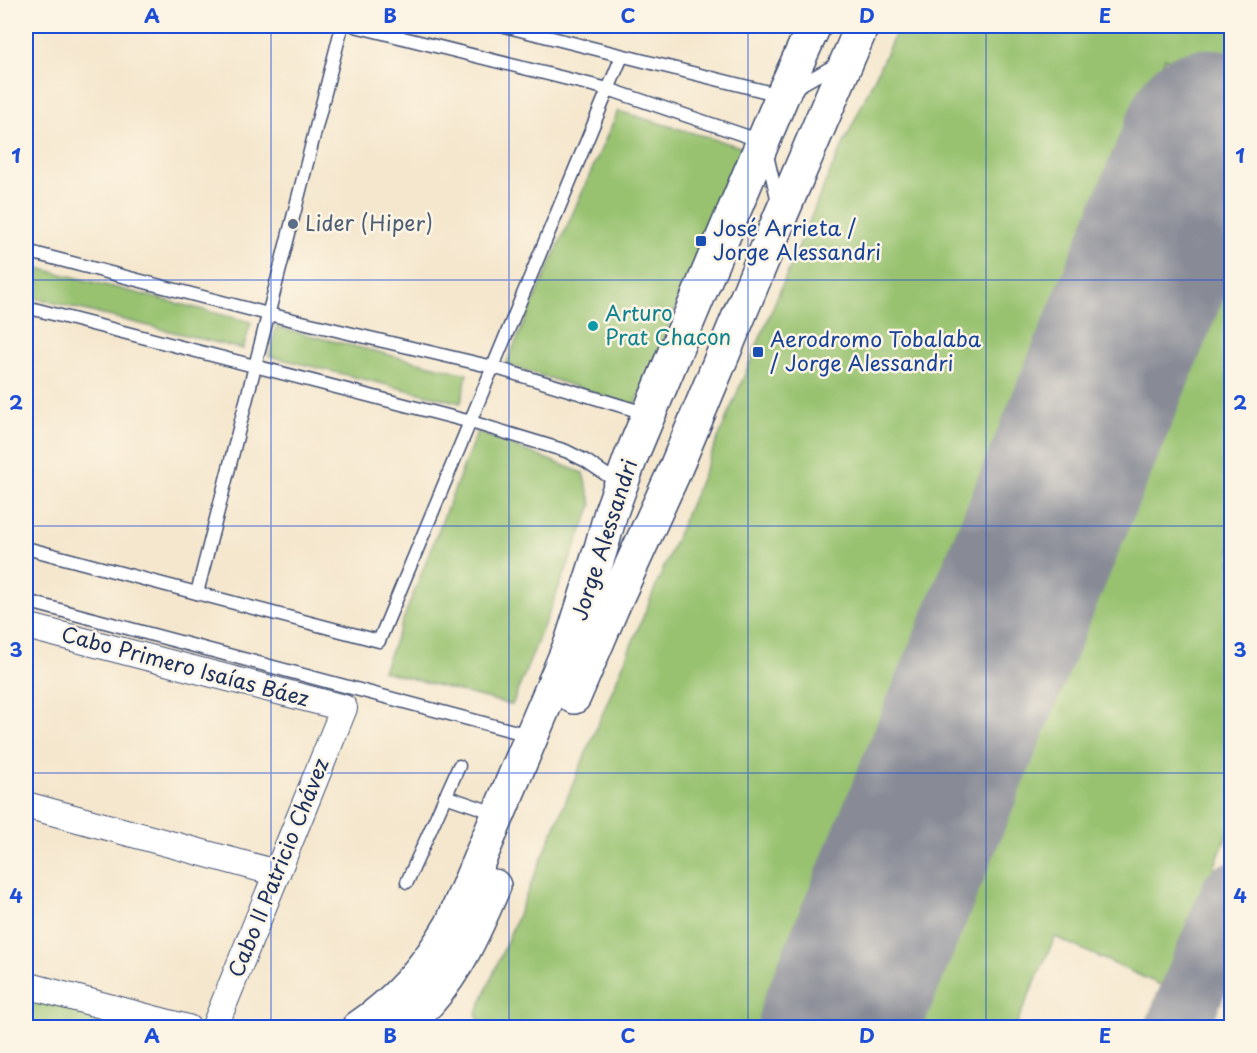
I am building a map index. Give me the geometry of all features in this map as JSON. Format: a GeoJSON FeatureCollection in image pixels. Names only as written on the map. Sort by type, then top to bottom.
{"type":"FeatureCollection","features":[{"type":"Feature","properties":{"kind":"main road","name":"Jorge Alessandri"},"geometry":{"type":"LineString","coordinates":[[358,1028],[388,1005],[428,964],[452,924],[571,643],[621,485],[782,96],[814,26]]}},
{"type":"Feature","properties":{"kind":"main road","name":"Jorge Alessandri"},"geometry":{"type":"LineString","coordinates":[[401,1028],[439,990],[459,961],[476,930],[612,608],[678,462],[862,26]]}},
{"type":"Feature","properties":{"kind":"street","name":"Cabo Primero Isaías Báez"},"geometry":{"type":"LineString","coordinates":[[26,626],[344,708]]}},
{"type":"Feature","properties":{"kind":"street","name":"Cabo II Patricio Chávez"},"geometry":{"type":"LineString","coordinates":[[214,1028],[344,708]]}},
{"type":"Feature","properties":{"kind":"street"},"geometry":{"type":"LineString","coordinates":[[26,805],[277,873]]}},
{"type":"Feature","properties":{"kind":"street"},"geometry":{"type":"LineString","coordinates":[[26,985],[188,1028]]}},
{"type":"Feature","properties":{"kind":"lane"},"geometry":{"type":"LineString","coordinates":[[197,593],[342,26]]}},
{"type":"Feature","properties":{"kind":"lane"},"geometry":{"type":"LineString","coordinates":[[355,26],[608,89],[764,142],[781,215]]}},
{"type":"Feature","properties":{"kind":"lane"},"geometry":{"type":"LineString","coordinates":[[504,26],[782,96],[848,58]]}},
{"type":"Feature","properties":{"kind":"lane"},"geometry":{"type":"LineString","coordinates":[[26,548],[380,641],[622,56]]}},
{"type":"Feature","properties":{"kind":"lane"},"geometry":{"type":"LineString","coordinates":[[26,251],[268,314],[493,367],[650,414]]}},
{"type":"Feature","properties":{"kind":"lane"},"geometry":{"type":"LineString","coordinates":[[26,307],[471,422],[566,451],[593,465],[621,485]]}},
{"type":"Feature","properties":{"kind":"lane"},"geometry":{"type":"LineString","coordinates":[[26,601],[532,736]]}},
{"type":"Feature","properties":{"kind":"lane"},"geometry":{"type":"LineString","coordinates":[[407,882],[459,766]]}},
{"type":"Feature","properties":{"kind":"lane"},"geometry":{"type":"LineString","coordinates":[[445,796],[499,815]]}},
{"type":"Feature","properties":{"kind":"green space"},"geometry":{"type":"Polygon","coordinates":[[[899,26],[1231,26],[1231,85],[1165,58],[891,729],[766,1027],[485,1027],[476,1015],[826,181],[899,26]]]}},
{"type":"Feature","properties":{"kind":"green space"},"geometry":{"type":"Polygon","coordinates":[[[618,111],[744,148],[635,406],[506,364],[618,111]]]}},
{"type":"Feature","properties":{"kind":"green space"},"geometry":{"type":"Polygon","coordinates":[[[1231,196],[1231,826],[1165,987],[1055,937],[1015,1027],[882,1027],[1225,199],[1231,196]]]}},
{"type":"Feature","properties":{"kind":"green space"},"geometry":{"type":"Polygon","coordinates":[[[26,265],[251,322],[243,349],[26,296],[26,265]]]}},
{"type":"Feature","properties":{"kind":"green space"},"geometry":{"type":"Polygon","coordinates":[[[276,327],[467,374],[461,403],[269,356],[276,327]]]}},
{"type":"Feature","properties":{"kind":"green space"},"geometry":{"type":"Polygon","coordinates":[[[477,432],[583,473],[592,505],[512,705],[383,671],[477,432]]]}},
{"type":"Feature","properties":{"kind":"green space"},"geometry":{"type":"Polygon","coordinates":[[[26,996],[150,1027],[26,1027],[26,996]]]}},
{"type":"Feature","properties":{"kind":"taxiway"},"geometry":{"type":"LineString","coordinates":[[1208,128],[1232,138]]}},
{"type":"Feature","properties":{"kind":"taxiway"},"geometry":{"type":"LineString","coordinates":[[1177,1028],[1232,894]]}},
{"type":"Feature","properties":{"kind":"runway"},"geometry":{"type":"LineString","coordinates":[[837,1028],[1208,128]]}},
{"type":"Feature","properties":{"kind":"place","name":"Lider (Hiper)"},"geometry":{"type":"Point","coordinates":[293,224]}},
{"type":"Feature","properties":{"kind":"place","name":"José Arrieta / Jorge Alessandri"},"geometry":{"type":"Point","coordinates":[701,241]}},
{"type":"Feature","properties":{"kind":"place","name":"Arturo Prat Chacon"},"geometry":{"type":"Point","coordinates":[593,326]}},
{"type":"Feature","properties":{"kind":"place","name":"Aerodromo Tobalaba / Jorge Alessandri"},"geometry":{"type":"Point","coordinates":[758,352]}}]}
